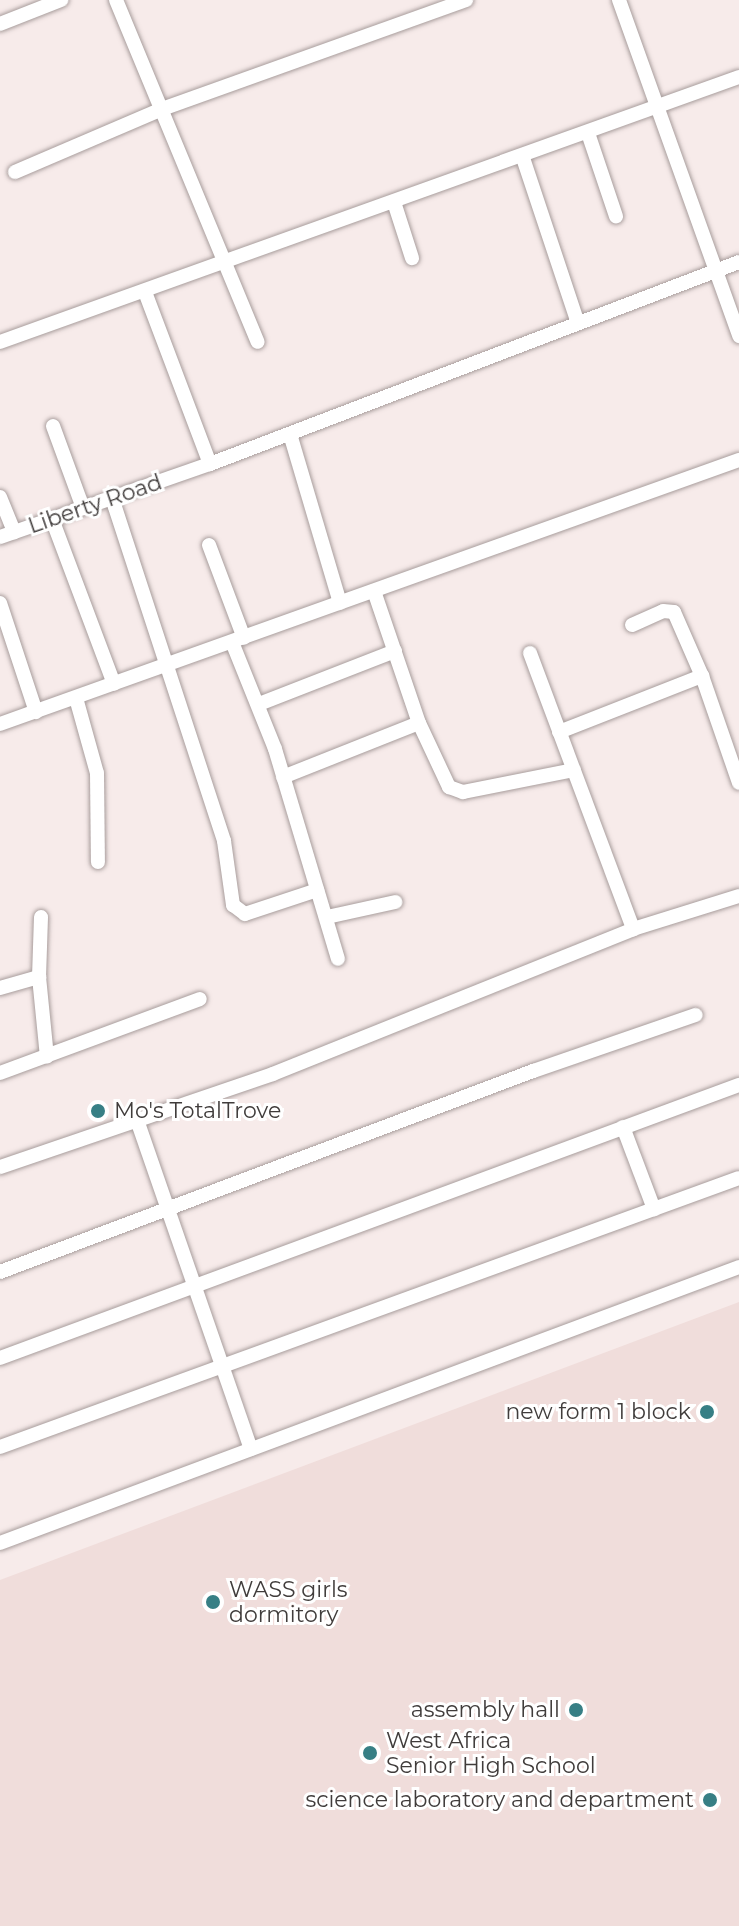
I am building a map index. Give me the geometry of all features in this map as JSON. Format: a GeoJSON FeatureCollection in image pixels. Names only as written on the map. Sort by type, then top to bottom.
{"type":"FeatureCollection","features":[{"type":"Feature","properties":{"kind":"street"},"geometry":{"type":"LineString","coordinates":[[0,24],[61,0]]}},
{"type":"Feature","properties":{"kind":"street"},"geometry":{"type":"LineString","coordinates":[[116,0],[227,260],[258,342]]}},
{"type":"Feature","properties":{"kind":"street"},"geometry":{"type":"LineString","coordinates":[[15,172],[162,109],[466,0]]}},
{"type":"Feature","properties":{"kind":"street"},"geometry":{"type":"LineString","coordinates":[[619,0],[739,336]]}},
{"type":"Feature","properties":{"kind":"street"},"geometry":{"type":"LineString","coordinates":[[0,342],[523,158],[739,77]]}},
{"type":"Feature","properties":{"kind":"street"},"geometry":{"type":"LineString","coordinates":[[588,133],[616,216]]}},
{"type":"Feature","properties":{"kind":"street"},"geometry":{"type":"LineString","coordinates":[[523,158],[578,323]]}},
{"type":"Feature","properties":{"kind":"street"},"geometry":{"type":"LineString","coordinates":[[394,202],[412,258]]}},
{"type":"Feature","properties":{"kind":"street","name":"Liberty Road"},"geometry":{"type":"LineString","coordinates":[[7,535],[210,464],[739,262]]}},
{"type":"Feature","properties":{"kind":"street"},"geometry":{"type":"LineString","coordinates":[[145,292],[210,464]]}},
{"type":"Feature","properties":{"kind":"street"},"geometry":{"type":"LineString","coordinates":[[53,426],[83,508]]}},
{"type":"Feature","properties":{"kind":"street"},"geometry":{"type":"LineString","coordinates":[[290,434],[340,603]]}},
{"type":"Feature","properties":{"kind":"street"},"geometry":{"type":"LineString","coordinates":[[0,724],[739,460]]}},
{"type":"Feature","properties":{"kind":"street"},"geometry":{"type":"LineString","coordinates":[[0,497],[7,535]]}},
{"type":"Feature","properties":{"kind":"street"},"geometry":{"type":"LineString","coordinates":[[112,498],[224,841],[233,905],[245,914],[317,890]]}},
{"type":"Feature","properties":{"kind":"street"},"geometry":{"type":"LineString","coordinates":[[52,519],[114,684]]}},
{"type":"Feature","properties":{"kind":"street"},"geometry":{"type":"LineString","coordinates":[[209,545],[338,959]]}},
{"type":"Feature","properties":{"kind":"street"},"geometry":{"type":"LineString","coordinates":[[374,591],[419,723],[449,787],[463,792],[574,770]]}},
{"type":"Feature","properties":{"kind":"street"},"geometry":{"type":"LineString","coordinates":[[0,603],[36,712]]}},
{"type":"Feature","properties":{"kind":"street"},"geometry":{"type":"LineString","coordinates":[[632,625],[663,611],[674,612],[702,676],[739,783]]}},
{"type":"Feature","properties":{"kind":"street"},"geometry":{"type":"LineString","coordinates":[[259,704],[395,651]]}},
{"type":"Feature","properties":{"kind":"street"},"geometry":{"type":"LineString","coordinates":[[530,653],[633,929]]}},
{"type":"Feature","properties":{"kind":"street"},"geometry":{"type":"LineString","coordinates":[[559,732],[702,676]]}},
{"type":"Feature","properties":{"kind":"street"},"geometry":{"type":"LineString","coordinates":[[76,698],[96,764],[98,862]]}},
{"type":"Feature","properties":{"kind":"street"},"geometry":{"type":"LineString","coordinates":[[283,777],[419,723]]}},
{"type":"Feature","properties":{"kind":"street"},"geometry":{"type":"LineString","coordinates":[[0,1167],[273,1074],[633,929],[739,896]]}},
{"type":"Feature","properties":{"kind":"street"},"geometry":{"type":"LineString","coordinates":[[327,917],[395,902]]}},
{"type":"Feature","properties":{"kind":"street"},"geometry":{"type":"LineString","coordinates":[[41,917],[39,977],[47,1057]]}},
{"type":"Feature","properties":{"kind":"street"},"geometry":{"type":"LineString","coordinates":[[0,988],[39,977]]}},
{"type":"Feature","properties":{"kind":"street"},"geometry":{"type":"LineString","coordinates":[[0,1073],[200,999]]}},
{"type":"Feature","properties":{"kind":"street"},"geometry":{"type":"LineString","coordinates":[[0,1272],[696,1015]]}},
{"type":"Feature","properties":{"kind":"street"},"geometry":{"type":"LineString","coordinates":[[0,1358],[739,1085]]}},
{"type":"Feature","properties":{"kind":"street"},"geometry":{"type":"LineString","coordinates":[[137,1120],[251,1449]]}},
{"type":"Feature","properties":{"kind":"street"},"geometry":{"type":"LineString","coordinates":[[623,1127],[654,1209]]}},
{"type":"Feature","properties":{"kind":"street"},"geometry":{"type":"LineString","coordinates":[[0,1447],[739,1178]]}},
{"type":"Feature","properties":{"kind":"street"},"geometry":{"type":"LineString","coordinates":[[0,1543],[739,1267]]}},
{"type":"Feature","properties":{"kind":"shaded area","name":"West Africa Senior High School"},"geometry":{"type":"Polygon","coordinates":[[[739,1302],[739,1926],[0,1926],[0,1580],[739,1302]]]}},
{"type":"Feature","properties":{"kind":"place","name":"Mo's TotalTrove"},"geometry":{"type":"Point","coordinates":[98,1111]}},
{"type":"Feature","properties":{"kind":"place","name":"new form 1 block"},"geometry":{"type":"Point","coordinates":[707,1412]}},
{"type":"Feature","properties":{"kind":"place","name":"WASS girls dormitory"},"geometry":{"type":"Point","coordinates":[213,1602]}},
{"type":"Feature","properties":{"kind":"place","name":"assembly hall"},"geometry":{"type":"Point","coordinates":[576,1710]}},
{"type":"Feature","properties":{"kind":"place","name":"West Africa Senior High School"},"geometry":{"type":"Point","coordinates":[370,1753]}},
{"type":"Feature","properties":{"kind":"place","name":"science laboratory and department"},"geometry":{"type":"Point","coordinates":[710,1800]}}]}
